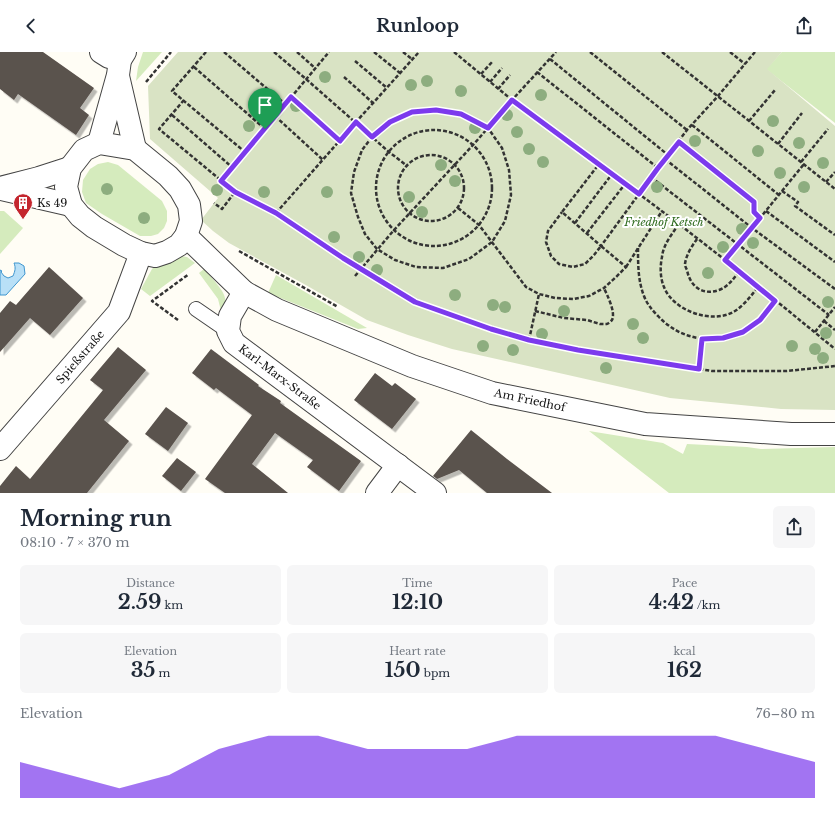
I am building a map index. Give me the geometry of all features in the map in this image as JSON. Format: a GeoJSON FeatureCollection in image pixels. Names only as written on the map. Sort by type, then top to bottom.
{"type":"FeatureCollection","features":[{"type":"Feature","properties":{"kind":"street"},"geometry":{"type":"LineString","coordinates":[[99,143],[116,60]]}},
{"type":"Feature","properties":{"kind":"street"},"geometry":{"type":"LineString","coordinates":[[116,60],[135,149]]}},
{"type":"Feature","properties":{"kind":"street"},"geometry":{"type":"LineString","coordinates":[[99,143],[135,149],[168,176],[180,189],[189,205],[191,221],[186,236],[179,245],[167,252],[155,256],[141,253],[124,245],[94,227],[80,216],[70,205],[66,187],[70,168],[84,150],[99,143]]}},
{"type":"Feature","properties":{"kind":"street"},"geometry":{"type":"LineString","coordinates":[[0,188],[70,168]]}},
{"type":"Feature","properties":{"kind":"street"},"geometry":{"type":"LineString","coordinates":[[0,188],[70,205]]}},
{"type":"Feature","properties":{"kind":"street"},"geometry":{"type":"LineString","coordinates":[[186,236],[244,292],[230,316],[228,331]]}},
{"type":"Feature","properties":{"kind":"street","name":"Spießstraße"},"geometry":{"type":"LineString","coordinates":[[0,449],[120,312],[141,253]]}},
{"type":"Feature","properties":{"kind":"street","name":"Am Friedhof"},"geometry":{"type":"LineString","coordinates":[[244,292],[277,310],[412,366],[492,393],[645,424],[791,434],[835,434]]}},
{"type":"Feature","properties":{"kind":"street","name":"Karl-Marx-Straße"},"geometry":{"type":"LineString","coordinates":[[228,331],[234,342],[436,493]]}},
{"type":"Feature","properties":{"kind":"street"},"geometry":{"type":"LineString","coordinates":[[378,493],[398,465]]}},
{"type":"Feature","properties":{"kind":"lane"},"geometry":{"type":"LineString","coordinates":[[196,309],[228,331]]}},
{"type":"Feature","properties":{"kind":"path"},"geometry":{"type":"LineString","coordinates":[[141,87],[171,52]]}},
{"type":"Feature","properties":{"kind":"path"},"geometry":{"type":"LineString","coordinates":[[206,52],[172,91],[245,152]]}},
{"type":"Feature","properties":{"kind":"path"},"geometry":{"type":"LineString","coordinates":[[224,52],[285,104]]}},
{"type":"Feature","properties":{"kind":"path"},"geometry":{"type":"LineString","coordinates":[[274,52],[406,165]]}},
{"type":"Feature","properties":{"kind":"path"},"geometry":{"type":"LineString","coordinates":[[297,52],[315,68]]}},
{"type":"Feature","properties":{"kind":"path"},"geometry":{"type":"LineString","coordinates":[[221,181],[329,52]]}},
{"type":"Feature","properties":{"kind":"path"},"geometry":{"type":"LineString","coordinates":[[374,52],[400,73]]}},
{"type":"Feature","properties":{"kind":"path"},"geometry":{"type":"LineString","coordinates":[[403,52],[412,60]]}},
{"type":"Feature","properties":{"kind":"path"},"geometry":{"type":"LineString","coordinates":[[276,213],[419,52]]}},
{"type":"Feature","properties":{"kind":"path"},"geometry":{"type":"LineString","coordinates":[[454,52],[512,100],[679,224],[835,349]]}},
{"type":"Feature","properties":{"kind":"path"},"geometry":{"type":"LineString","coordinates":[[355,276],[394,230],[456,164],[556,52]]}},
{"type":"Feature","properties":{"kind":"path"},"geometry":{"type":"LineString","coordinates":[[590,52],[687,130]]}},
{"type":"Feature","properties":{"kind":"path"},"geometry":{"type":"LineString","coordinates":[[662,52],[835,189]]}},
{"type":"Feature","properties":{"kind":"path"},"geometry":{"type":"LineString","coordinates":[[730,52],[745,64]]}},
{"type":"Feature","properties":{"kind":"path"},"geometry":{"type":"LineString","coordinates":[[599,164],[548,231],[546,242],[551,256],[559,264],[572,267],[585,264],[594,255],[687,130],[755,52]]}},
{"type":"Feature","properties":{"kind":"path"},"geometry":{"type":"LineString","coordinates":[[550,59],[668,155]]}},
{"type":"Feature","properties":{"kind":"path"},"geometry":{"type":"LineString","coordinates":[[355,61],[387,88]]}},
{"type":"Feature","properties":{"kind":"path"},"geometry":{"type":"LineString","coordinates":[[480,74],[493,61]]}},
{"type":"Feature","properties":{"kind":"path"},"geometry":{"type":"LineString","coordinates":[[194,66],[265,129]]}},
{"type":"Feature","properties":{"kind":"path"},"geometry":{"type":"LineString","coordinates":[[490,82],[502,68]]}},
{"type":"Feature","properties":{"kind":"path"},"geometry":{"type":"LineString","coordinates":[[537,72],[658,168]]}},
{"type":"Feature","properties":{"kind":"path"},"geometry":{"type":"LineString","coordinates":[[498,88],[510,75]]}},
{"type":"Feature","properties":{"kind":"path"},"geometry":{"type":"LineString","coordinates":[[344,77],[373,103]]}},
{"type":"Feature","properties":{"kind":"path"},"geometry":{"type":"LineString","coordinates":[[749,121],[775,90]]}},
{"type":"Feature","properties":{"kind":"path"},"geometry":{"type":"LineString","coordinates":[[291,97],[340,141]]}},
{"type":"Feature","properties":{"kind":"path"},"geometry":{"type":"LineString","coordinates":[[184,100],[159,129],[235,192],[276,213],[415,302],[491,329],[529,340],[578,350],[712,371],[787,371],[835,366]]}},
{"type":"Feature","properties":{"kind":"path"},"geometry":{"type":"LineString","coordinates":[[436,110],[461,114],[488,128],[502,148],[508,170],[511,195],[505,221],[492,242],[470,259],[443,268],[416,267],[395,260],[377,249],[365,234],[351,194],[354,172],[362,150],[372,137],[390,122],[412,112],[436,110]]}},
{"type":"Feature","properties":{"kind":"path"},"geometry":{"type":"LineString","coordinates":[[778,144],[802,112]]}},
{"type":"Feature","properties":{"kind":"path"},"geometry":{"type":"LineString","coordinates":[[172,115],[233,168]]}},
{"type":"Feature","properties":{"kind":"path"},"geometry":{"type":"LineString","coordinates":[[275,116],[323,160]]}},
{"type":"Feature","properties":{"kind":"path"},"geometry":{"type":"LineString","coordinates":[[692,125],[779,195]]}},
{"type":"Feature","properties":{"kind":"path"},"geometry":{"type":"LineString","coordinates":[[801,162],[828,128]]}},
{"type":"Feature","properties":{"kind":"path"},"geometry":{"type":"LineString","coordinates":[[436,131],[452,133],[474,144],[489,164],[493,180],[493,196],[488,212],[479,226],[468,235],[440,246],[411,242],[398,234],[386,223],[380,211],[376,195],[376,178],[381,163],[389,152],[405,139],[420,133],[436,131]]}},
{"type":"Feature","properties":{"kind":"path"},"geometry":{"type":"LineString","coordinates":[[679,142],[754,202],[754,212],[760,218]]}},
{"type":"Feature","properties":{"kind":"path"},"geometry":{"type":"LineString","coordinates":[[436,154],[447,158],[456,164],[464,181],[464,191],[458,208],[450,215],[440,220],[429,221],[419,219],[410,214],[398,195],[400,174],[406,165],[414,158],[436,154]]}},
{"type":"Feature","properties":{"kind":"path"},"geometry":{"type":"LineString","coordinates":[[665,159],[752,228],[835,289]]}},
{"type":"Feature","properties":{"kind":"path"},"geometry":{"type":"LineString","coordinates":[[725,260],[804,164]]}},
{"type":"Feature","properties":{"kind":"path"},"geometry":{"type":"LineString","coordinates":[[826,182],[835,172]]}},
{"type":"Feature","properties":{"kind":"path"},"geometry":{"type":"LineString","coordinates":[[575,223],[612,174]]}},
{"type":"Feature","properties":{"kind":"path"},"geometry":{"type":"LineString","coordinates":[[651,177],[829,314]]}},
{"type":"Feature","properties":{"kind":"path"},"geometry":{"type":"LineString","coordinates":[[587,234],[625,184]]}},
{"type":"Feature","properties":{"kind":"path"},"geometry":{"type":"LineString","coordinates":[[782,191],[798,202],[795,206],[835,235]]}},
{"type":"Feature","properties":{"kind":"path"},"geometry":{"type":"LineString","coordinates":[[214,203],[222,209],[235,192]]}},
{"type":"Feature","properties":{"kind":"path"},"geometry":{"type":"LineString","coordinates":[[458,208],[479,226],[526,287],[538,294],[555,298],[573,299],[589,296],[604,288],[616,277],[626,266],[662,211]]}},
{"type":"Feature","properties":{"kind":"path"},"geometry":{"type":"LineString","coordinates":[[766,211],[835,262]]}},
{"type":"Feature","properties":{"kind":"path"},"geometry":{"type":"LineString","coordinates":[[562,212],[626,266]]}},
{"type":"Feature","properties":{"kind":"path"},"geometry":{"type":"LineString","coordinates":[[679,224],[668,240],[662,256],[661,273],[664,288],[678,305],[689,312],[702,316],[719,317],[733,312],[746,302],[758,287]]}},
{"type":"Feature","properties":{"kind":"path"},"geometry":{"type":"LineString","coordinates":[[697,239],[689,251],[685,264],[687,274],[693,285],[700,290],[710,292],[719,290],[730,284],[739,272]]}},
{"type":"Feature","properties":{"kind":"path"},"geometry":{"type":"LineString","coordinates":[[233,248],[342,309]]}},
{"type":"Feature","properties":{"kind":"path"},"geometry":{"type":"LineString","coordinates":[[638,248],[640,283],[644,297],[652,310],[665,324],[678,332],[702,339],[723,338],[743,332],[760,320],[775,301]]}},
{"type":"Feature","properties":{"kind":"path"},"geometry":{"type":"LineString","coordinates":[[535,311],[564,318],[607,324],[612,321],[614,314],[604,288]]}},
{"type":"Feature","properties":{"kind":"path"},"geometry":{"type":"LineString","coordinates":[[529,340],[538,294]]}},
{"type":"Feature","properties":{"kind":"path"},"geometry":{"type":"LineString","coordinates":[[815,332],[835,307]]}},
{"type":"Feature","properties":{"kind":"path"},"geometry":{"type":"LineString","coordinates":[[824,321],[835,330]]}},
{"type":"Feature","properties":{"kind":"path"},"geometry":{"type":"LineString","coordinates":[[699,369],[702,339]]}},
{"type":"Feature","properties":{"kind":"green space"},"geometry":{"type":"Polygon","coordinates":[[[143,52],[162,52],[136,81],[138,67],[143,52]]]}},
{"type":"Feature","properties":{"kind":"green space","name":"Friedhof Ketsch"},"geometry":{"type":"Polygon","coordinates":[[[178,52],[782,52],[767,69],[835,126],[835,410],[781,409],[670,398],[452,349],[367,320],[229,243],[201,220],[218,198],[150,139],[148,86],[178,52]]]}},
{"type":"Feature","properties":{"kind":"green space"},"geometry":{"type":"Polygon","coordinates":[[[782,52],[835,52],[835,123],[766,69],[782,52]]]}},
{"type":"Feature","properties":{"kind":"green space"},"geometry":{"type":"Polygon","coordinates":[[[108,162],[118,165],[162,201],[167,211],[167,221],[164,228],[158,234],[151,236],[140,236],[86,203],[82,192],[83,180],[90,169],[98,164],[108,162]]]}},
{"type":"Feature","properties":{"kind":"green space"},"geometry":{"type":"Polygon","coordinates":[[[0,211],[4,211],[23,228],[0,254],[0,211]]]}},
{"type":"Feature","properties":{"kind":"green space"},"geometry":{"type":"Polygon","coordinates":[[[181,256],[187,257],[195,263],[150,296],[141,289],[152,269],[160,261],[181,256]]]}},
{"type":"Feature","properties":{"kind":"green space"},"geometry":{"type":"Polygon","coordinates":[[[204,269],[224,295],[225,302],[221,311],[218,299],[199,273],[204,269]]]}},
{"type":"Feature","properties":{"kind":"green space"},"geometry":{"type":"Polygon","coordinates":[[[276,275],[367,328],[358,329],[268,293],[276,275]]]}},
{"type":"Feature","properties":{"kind":"green space"},"geometry":{"type":"Polygon","coordinates":[[[589,431],[663,443],[683,454],[687,444],[761,449],[835,447],[835,493],[669,493],[589,431]]]}},
{"type":"Feature","properties":{"kind":"water"},"geometry":{"type":"Polygon","coordinates":[[[14,263],[19,263],[24,266],[25,274],[6,295],[0,295],[0,270],[4,276],[8,278],[13,276],[15,270],[14,263]]]}},
{"type":"Feature","properties":{"kind":"building"},"geometry":{"type":"Polygon","coordinates":[[[0,52],[43,52],[94,88],[80,108],[89,115],[76,135],[18,94],[14,100],[0,89],[0,52]]]}},
{"type":"Feature","properties":{"kind":"building"},"geometry":{"type":"Polygon","coordinates":[[[49,267],[83,298],[50,335],[30,318],[0,352],[0,313],[10,301],[16,305],[49,267]]]}},
{"type":"Feature","properties":{"kind":"building"},"geometry":{"type":"Polygon","coordinates":[[[118,347],[146,370],[104,420],[129,441],[87,493],[0,493],[0,486],[16,466],[30,479],[103,390],[90,380],[118,347]]]}},
{"type":"Feature","properties":{"kind":"building"},"geometry":{"type":"Polygon","coordinates":[[[211,349],[259,385],[258,386],[281,401],[280,403],[361,461],[339,491],[307,467],[313,460],[275,433],[252,464],[288,493],[225,493],[205,479],[252,415],[216,388],[214,390],[192,373],[211,349]]]}},
{"type":"Feature","properties":{"kind":"building"},"geometry":{"type":"Polygon","coordinates":[[[375,373],[392,386],[395,383],[416,399],[392,429],[354,400],[375,373]]]}},
{"type":"Feature","properties":{"kind":"building"},"geometry":{"type":"Polygon","coordinates":[[[166,407],[188,423],[168,451],[145,434],[166,407]]]}},
{"type":"Feature","properties":{"kind":"building"},"geometry":{"type":"Polygon","coordinates":[[[471,430],[552,493],[487,493],[459,470],[437,479],[433,476],[471,430]]]}},
{"type":"Feature","properties":{"kind":"building"},"geometry":{"type":"Polygon","coordinates":[[[177,458],[196,472],[181,491],[162,476],[177,458]]]}},
{"type":"Feature","properties":{"kind":"place","name":"Ks 49"},"geometry":{"type":"Point","coordinates":[23,220]}},
{"type":"Feature","properties":{"kind":"route"},"geometry":{"type":"LineString","coordinates":[[291,97],[340,141],[356,122],[372,137],[390,122],[412,112],[436,110],[461,114],[488,128],[512,100],[639,194],[679,142],[754,202],[754,212],[760,218],[725,260],[775,301],[760,320],[743,332],[723,338],[702,339],[699,369],[578,350],[529,340],[491,329],[415,302],[343,258],[276,213],[235,192],[221,181],[265,129],[291,97]]}}]}
